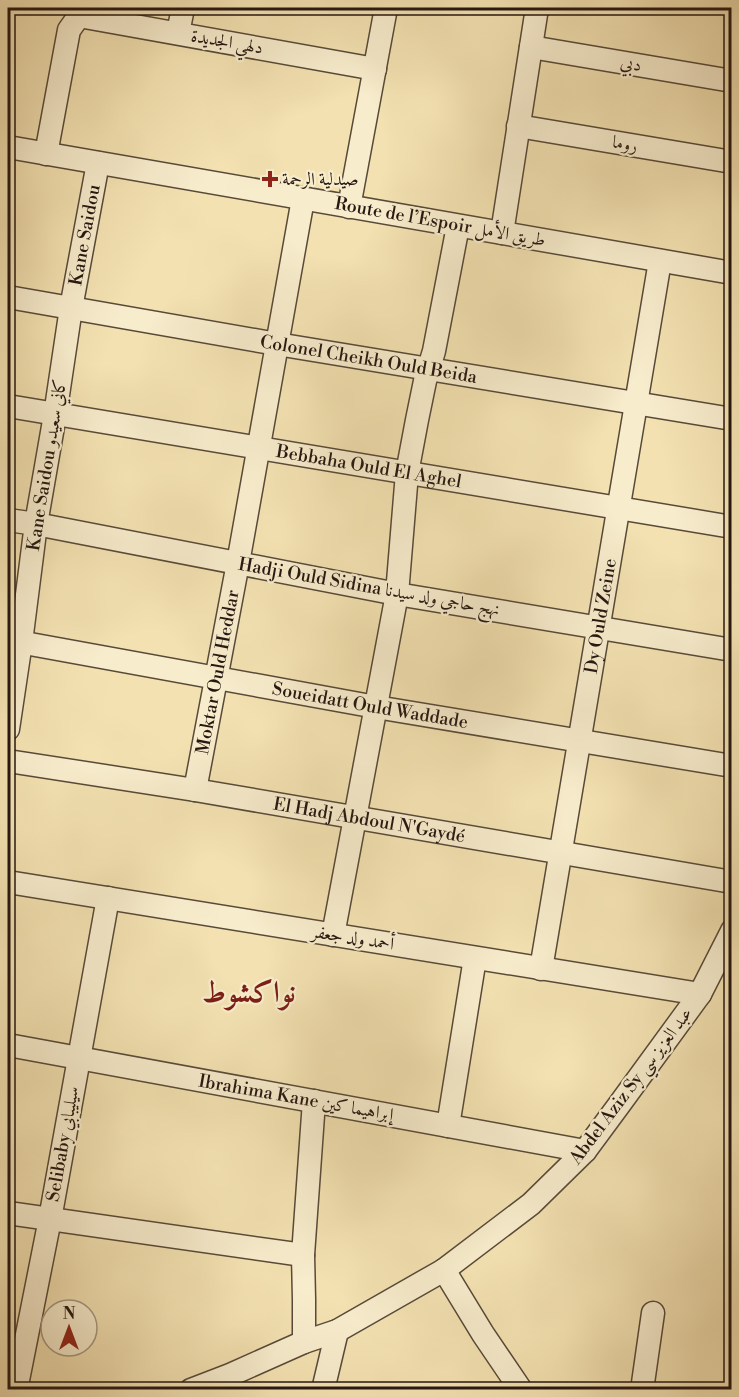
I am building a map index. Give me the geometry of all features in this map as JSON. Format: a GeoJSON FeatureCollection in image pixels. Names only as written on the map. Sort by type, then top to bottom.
{"type":"FeatureCollection","features":[{"type":"Feature","properties":{"kind":"street"},"geometry":{"type":"LineString","coordinates":[[178,33],[183,8]]}},
{"type":"Feature","properties":{"kind":"street"},"geometry":{"type":"LineString","coordinates":[[349,207],[386,8]]}},
{"type":"Feature","properties":{"kind":"street"},"geometry":{"type":"LineString","coordinates":[[502,233],[537,8]]}},
{"type":"Feature","properties":{"kind":"street"},"geometry":{"type":"LineString","coordinates":[[46,154],[69,30],[81,12]]}},
{"type":"Feature","properties":{"kind":"street","name":"دلهي الجديدة"},"geometry":{"type":"LineString","coordinates":[[81,12],[178,33],[375,69]]}},
{"type":"Feature","properties":{"kind":"street","name":"دبي"},"geometry":{"type":"LineString","coordinates":[[531,47],[732,81]]}},
{"type":"Feature","properties":{"kind":"street","name":"روما"},"geometry":{"type":"LineString","coordinates":[[518,126],[732,162]]}},
{"type":"Feature","properties":{"kind":"street","name":"Route de l’Espoir طريق الأمل"},"geometry":{"type":"LineString","coordinates":[[8,147],[732,273]]}},
{"type":"Feature","properties":{"kind":"street","name":"Kane Saidou"},"geometry":{"type":"LineString","coordinates":[[71,308],[98,163]]}},
{"type":"Feature","properties":{"kind":"street","name":"Moktar Ould Heddar"},"geometry":{"type":"LineString","coordinates":[[195,790],[303,199]]}},
{"type":"Feature","properties":{"kind":"street"},"geometry":{"type":"LineString","coordinates":[[333,935],[397,594],[407,473],[458,226]]}},
{"type":"Feature","properties":{"kind":"street","name":"Dy Ould Zeine"},"geometry":{"type":"LineString","coordinates":[[541,969],[660,261]]}},
{"type":"Feature","properties":{"kind":"street","name":"Colonel Cheikh Ould Beida"},"geometry":{"type":"LineString","coordinates":[[8,297],[732,419]]}},
{"type":"Feature","properties":{"kind":"street","name":"Kane Saidou كاني سعيدو"},"geometry":{"type":"LineString","coordinates":[[8,729],[14,641],[55,415],[71,308]]}},
{"type":"Feature","properties":{"kind":"street","name":"Bebbaha Ould El Aghel"},"geometry":{"type":"LineString","coordinates":[[8,406],[732,527]]}},
{"type":"Feature","properties":{"kind":"street","name":"Hadji Ould Sidina نهج حاجي ولد سيدنا"},"geometry":{"type":"LineString","coordinates":[[8,520],[397,594],[732,650]]}},
{"type":"Feature","properties":{"kind":"street","name":"Soueidatt Ould Waddade"},"geometry":{"type":"LineString","coordinates":[[14,641],[376,707],[732,766]]}},
{"type":"Feature","properties":{"kind":"street","name":"El Hadj Abdoul N'Gaydé"},"geometry":{"type":"LineString","coordinates":[[8,760],[732,882]]}},
{"type":"Feature","properties":{"kind":"street","name":"أحمد ولد جعفر"},"geometry":{"type":"LineString","coordinates":[[8,882],[699,994]]}},
{"type":"Feature","properties":{"kind":"street","name":"Selibaby سيليبابي"},"geometry":{"type":"LineString","coordinates":[[16,1389],[50,1219],[108,898]]}},
{"type":"Feature","properties":{"kind":"street","name":"Abdel Aziz Sy عبد العزيز سي"},"geometry":{"type":"LineString","coordinates":[[191,1389],[230,1375],[304,1342],[337,1331],[444,1270],[531,1204],[585,1151],[699,994],[732,931]]}},
{"type":"Feature","properties":{"kind":"street"},"geometry":{"type":"LineString","coordinates":[[448,1126],[475,958]]}},
{"type":"Feature","properties":{"kind":"street","name":"Ibrahima Kane إبراهيما كين"},"geometry":{"type":"LineString","coordinates":[[8,1045],[585,1151]]}},
{"type":"Feature","properties":{"kind":"street"},"geometry":{"type":"LineString","coordinates":[[304,1342],[303,1255],[314,1101]]}},
{"type":"Feature","properties":{"kind":"street"},"geometry":{"type":"LineString","coordinates":[[8,1213],[303,1255]]}},
{"type":"Feature","properties":{"kind":"street"},"geometry":{"type":"LineString","coordinates":[[444,1270],[483,1334],[521,1389]]}},
{"type":"Feature","properties":{"kind":"street"},"geometry":{"type":"LineString","coordinates":[[642,1389],[653,1313]]}},
{"type":"Feature","properties":{"kind":"street"},"geometry":{"type":"LineString","coordinates":[[323,1389],[337,1331]]}},
{"type":"Feature","properties":{"kind":"place","name":"صيدلية الرحمة"},"geometry":{"type":"Point","coordinates":[270,179]}},
{"type":"Feature","properties":{"kind":"district","name":"نواكشوط"},"geometry":{"type":"Point","coordinates":[249,993]}}]}
